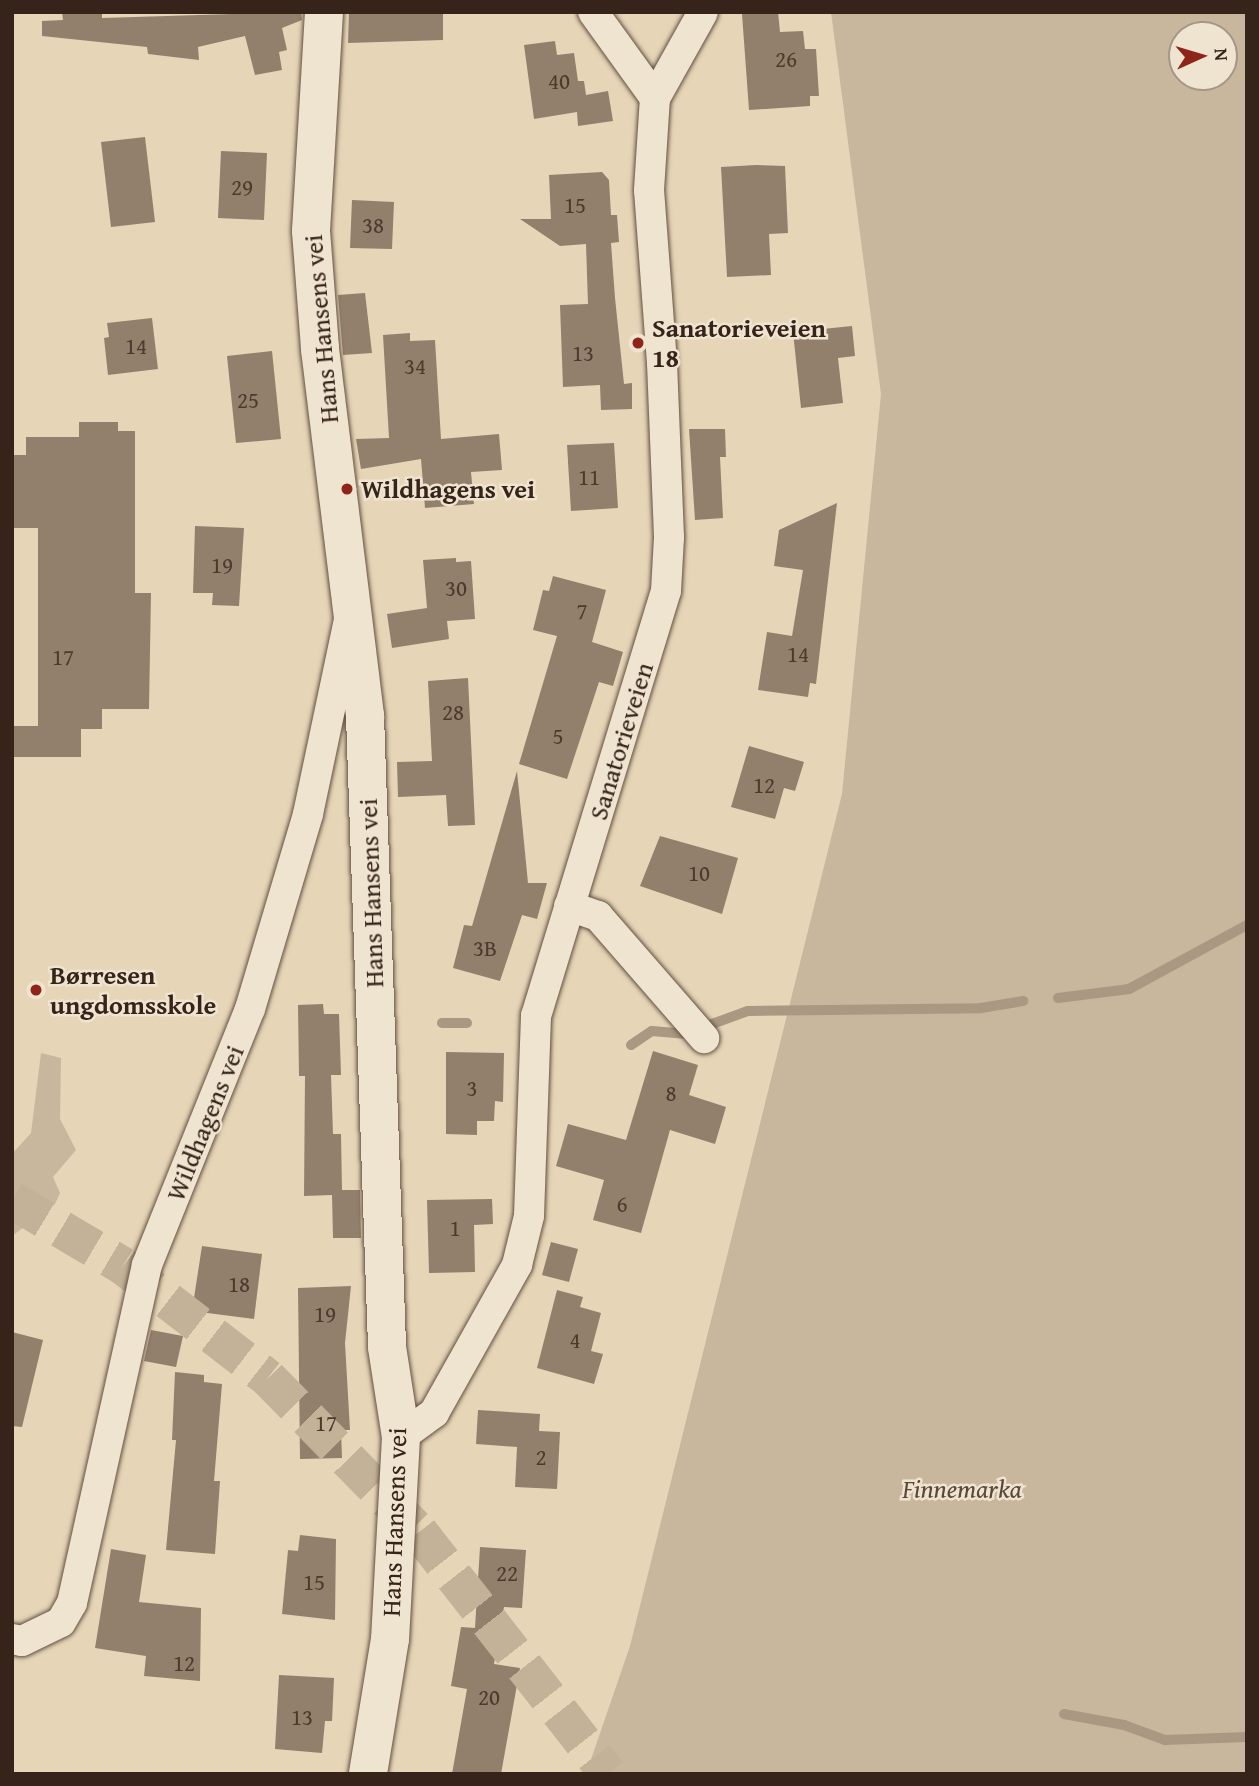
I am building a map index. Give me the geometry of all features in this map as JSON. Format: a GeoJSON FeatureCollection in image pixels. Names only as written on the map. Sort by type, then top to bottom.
{"type":"FeatureCollection","features":[{"type":"Feature","properties":{"kind":"main road","name":"Hans Hansens vei"},"geometry":{"type":"LineString","coordinates":[[324,12],[311,230],[320,349],[365,716],[387,1347],[401,1437],[390,1639],[368,1774]]}},
{"type":"Feature","properties":{"kind":"street"},"geometry":{"type":"LineString","coordinates":[[593,12],[655,98]]}},
{"type":"Feature","properties":{"kind":"street","name":"Sanatorieveien"},"geometry":{"type":"LineString","coordinates":[[401,1437],[434,1413],[517,1265],[529,1216],[536,1016],[666,591],[669,537],[664,416],[649,190],[655,98],[703,12]]}},
{"type":"Feature","properties":{"kind":"street","name":"Wildhagens vei"},"geometry":{"type":"LineString","coordinates":[[12,1639],[22,1641],[61,1622],[72,1602],[147,1265],[250,1009],[308,814],[352,601]]}},
{"type":"Feature","properties":{"kind":"street"},"geometry":{"type":"LineString","coordinates":[[569,906],[598,916],[704,1038]]}},
{"type":"Feature","properties":{"kind":"green space","name":"Finnemarka"},"geometry":{"type":"Polygon","coordinates":[[[831,12],[1247,12],[1247,1774],[586,1774],[630,1646],[842,794],[881,394],[831,12]]]}},
{"type":"Feature","properties":{"kind":"green space"},"geometry":{"type":"Polygon","coordinates":[[[41,1053],[61,1058],[60,1119],[76,1150],[53,1177],[60,1193],[55,1204],[12,1236],[12,1154],[31,1133],[41,1053]]]}},
{"type":"Feature","properties":{"kind":"building"},"geometry":{"type":"Polygon","coordinates":[[[62,12],[102,12],[102,18],[301,12],[302,20],[282,28],[287,50],[279,52],[282,70],[255,75],[245,36],[198,47],[199,60],[148,54],[147,47],[42,36],[42,21],[63,20],[62,12]]]}},
{"type":"Feature","properties":{"kind":"building"},"geometry":{"type":"Polygon","coordinates":[[[349,12],[443,12],[443,40],[348,43],[349,12]]]}},
{"type":"Feature","properties":{"kind":"building"},"geometry":{"type":"Polygon","coordinates":[[[778,12],[780,32],[803,31],[805,49],[816,49],[819,96],[810,96],[810,106],[749,110],[742,14],[778,12]]]}},
{"type":"Feature","properties":{"kind":"building"},"geometry":{"type":"Polygon","coordinates":[[[555,41],[557,55],[574,53],[578,81],[584,81],[586,95],[608,91],[613,121],[578,126],[577,112],[534,119],[524,45],[555,41]]]}},
{"type":"Feature","properties":{"kind":"building"},"geometry":{"type":"Polygon","coordinates":[[[145,137],[155,222],[111,227],[101,142],[145,137]]]}},
{"type":"Feature","properties":{"kind":"building"},"geometry":{"type":"Polygon","coordinates":[[[221,151],[267,153],[264,220],[218,218],[221,151]]]}},
{"type":"Feature","properties":{"kind":"building"},"geometry":{"type":"Polygon","coordinates":[[[785,166],[788,233],[769,234],[771,275],[727,277],[721,167],[785,166]]]}},
{"type":"Feature","properties":{"kind":"building"},"geometry":{"type":"Polygon","coordinates":[[[602,172],[609,180],[611,215],[617,215],[619,242],[611,243],[615,298],[624,384],[632,383],[632,409],[601,410],[600,385],[563,387],[560,305],[588,304],[586,244],[560,246],[520,219],[551,219],[549,175],[602,172]]]}},
{"type":"Feature","properties":{"kind":"building"},"geometry":{"type":"Polygon","coordinates":[[[352,200],[394,202],[392,249],[350,248],[352,200]]]}},
{"type":"Feature","properties":{"kind":"building"},"geometry":{"type":"Polygon","coordinates":[[[365,293],[372,353],[343,355],[338,295],[365,293]]]}},
{"type":"Feature","properties":{"kind":"building"},"geometry":{"type":"Polygon","coordinates":[[[152,318],[158,369],[108,375],[104,338],[109,337],[107,323],[152,318]]]}},
{"type":"Feature","properties":{"kind":"building"},"geometry":{"type":"Polygon","coordinates":[[[852,326],[855,356],[838,358],[843,403],[801,408],[793,332],[852,326]]]}},
{"type":"Feature","properties":{"kind":"building"},"geometry":{"type":"Polygon","coordinates":[[[410,333],[410,341],[435,340],[441,439],[499,434],[502,470],[471,472],[474,504],[425,508],[421,459],[361,469],[356,439],[389,438],[383,335],[410,333]]]}},
{"type":"Feature","properties":{"kind":"building"},"geometry":{"type":"Polygon","coordinates":[[[272,351],[281,439],[236,443],[227,356],[272,351]]]}},
{"type":"Feature","properties":{"kind":"building"},"geometry":{"type":"Polygon","coordinates":[[[79,422],[118,422],[118,431],[135,431],[135,593],[151,593],[149,709],[102,709],[102,729],[81,729],[81,757],[12,757],[12,726],[38,726],[38,528],[12,528],[12,455],[26,455],[26,437],[79,437],[79,422]]]}},
{"type":"Feature","properties":{"kind":"building"},"geometry":{"type":"Polygon","coordinates":[[[689,429],[725,429],[726,457],[720,457],[723,518],[695,520],[689,429]]]}},
{"type":"Feature","properties":{"kind":"building"},"geometry":{"type":"Polygon","coordinates":[[[614,443],[618,508],[571,511],[567,445],[614,443]]]}},
{"type":"Feature","properties":{"kind":"building"},"geometry":{"type":"Polygon","coordinates":[[[837,503],[816,684],[810,683],[808,697],[758,690],[767,632],[792,636],[803,570],[774,566],[779,530],[837,503]]]}},
{"type":"Feature","properties":{"kind":"building"},"geometry":{"type":"Polygon","coordinates":[[[195,526],[244,528],[239,606],[212,605],[213,593],[193,593],[195,526]]]}},
{"type":"Feature","properties":{"kind":"building"},"geometry":{"type":"Polygon","coordinates":[[[456,558],[456,562],[471,561],[475,619],[447,621],[449,639],[392,648],[387,614],[427,608],[423,560],[456,558]]]}},
{"type":"Feature","properties":{"kind":"building"},"geometry":{"type":"Polygon","coordinates":[[[553,576],[606,590],[592,642],[623,652],[613,686],[599,682],[567,779],[519,764],[557,636],[533,630],[543,590],[549,591],[553,576]]]}},
{"type":"Feature","properties":{"kind":"building"},"geometry":{"type":"Polygon","coordinates":[[[468,678],[475,825],[448,826],[446,795],[398,797],[397,762],[432,761],[428,681],[468,678]]]}},
{"type":"Feature","properties":{"kind":"building"},"geometry":{"type":"Polygon","coordinates":[[[749,746],[804,762],[795,791],[784,788],[775,819],[731,807],[749,746]]]}},
{"type":"Feature","properties":{"kind":"building"},"geometry":{"type":"Polygon","coordinates":[[[517,771],[528,883],[547,883],[537,919],[522,915],[500,981],[453,968],[464,925],[472,926],[517,771]]]}},
{"type":"Feature","properties":{"kind":"building"},"geometry":{"type":"Polygon","coordinates":[[[660,836],[738,858],[722,914],[640,886],[660,836]]]}},
{"type":"Feature","properties":{"kind":"building"},"geometry":{"type":"Polygon","coordinates":[[[323,1004],[324,1014],[339,1014],[341,1075],[331,1075],[333,1134],[341,1134],[342,1190],[360,1190],[361,1238],[333,1238],[332,1195],[304,1196],[305,1076],[299,1076],[298,1005],[323,1004]]]}},
{"type":"Feature","properties":{"kind":"building"},"geometry":{"type":"Polygon","coordinates":[[[653,1051],[698,1065],[689,1095],[726,1107],[715,1144],[670,1130],[641,1233],[593,1220],[604,1180],[556,1166],[568,1124],[626,1140],[653,1051]]]}},
{"type":"Feature","properties":{"kind":"building"},"geometry":{"type":"Polygon","coordinates":[[[446,1052],[504,1053],[503,1102],[495,1101],[494,1121],[477,1121],[477,1135],[446,1134],[446,1052]]]}},
{"type":"Feature","properties":{"kind":"building"},"geometry":{"type":"Polygon","coordinates":[[[492,1199],[493,1224],[474,1225],[475,1272],[429,1273],[427,1200],[492,1199]]]}},
{"type":"Feature","properties":{"kind":"building"},"geometry":{"type":"Polygon","coordinates":[[[551,1242],[578,1249],[569,1282],[542,1275],[551,1242]]]}},
{"type":"Feature","properties":{"kind":"building"},"geometry":{"type":"Polygon","coordinates":[[[202,1246],[262,1254],[254,1319],[192,1311],[202,1246]]]}},
{"type":"Feature","properties":{"kind":"building"},"geometry":{"type":"Polygon","coordinates":[[[351,1286],[345,1343],[350,1430],[341,1430],[342,1458],[300,1459],[298,1288],[351,1286]]]}},
{"type":"Feature","properties":{"kind":"building"},"geometry":{"type":"Polygon","coordinates":[[[557,1290],[583,1297],[580,1307],[601,1313],[591,1351],[603,1354],[594,1384],[537,1368],[557,1290]]]}},
{"type":"Feature","properties":{"kind":"building"},"geometry":{"type":"Polygon","coordinates":[[[151,1330],[183,1336],[176,1367],[144,1361],[151,1330]]]}},
{"type":"Feature","properties":{"kind":"building"},"geometry":{"type":"Polygon","coordinates":[[[12,1332],[43,1340],[22,1427],[12,1426],[12,1332]]]}},
{"type":"Feature","properties":{"kind":"building"},"geometry":{"type":"Polygon","coordinates":[[[175,1372],[204,1375],[204,1382],[222,1384],[214,1481],[220,1481],[215,1554],[166,1550],[176,1440],[172,1440],[175,1372]]]}},
{"type":"Feature","properties":{"kind":"building"},"geometry":{"type":"Polygon","coordinates":[[[478,1410],[540,1414],[539,1431],[560,1432],[557,1489],[515,1487],[517,1447],[476,1444],[478,1410]]]}},
{"type":"Feature","properties":{"kind":"building"},"geometry":{"type":"Polygon","coordinates":[[[300,1535],[336,1539],[335,1620],[282,1614],[288,1550],[298,1551],[300,1535]]]}},
{"type":"Feature","properties":{"kind":"building"},"geometry":{"type":"Polygon","coordinates":[[[480,1547],[526,1550],[522,1608],[504,1607],[494,1664],[520,1668],[501,1774],[452,1774],[467,1689],[451,1686],[461,1627],[475,1628],[480,1547]]]}},
{"type":"Feature","properties":{"kind":"building"},"geometry":{"type":"Polygon","coordinates":[[[111,1549],[146,1555],[139,1602],[201,1608],[200,1681],[144,1676],[146,1656],[95,1648],[111,1549]]]}},
{"type":"Feature","properties":{"kind":"building"},"geometry":{"type":"Polygon","coordinates":[[[279,1675],[334,1678],[332,1721],[325,1721],[322,1753],[275,1749],[279,1675]]]}},
{"type":"Feature","properties":{"kind":"waterway"},"geometry":{"type":"LineString","coordinates":[[1058,998],[1129,989],[1247,925]]}},
{"type":"Feature","properties":{"kind":"waterway"},"geometry":{"type":"LineString","coordinates":[[712,1024],[748,1011],[981,1008],[1023,1001]]}},
{"type":"Feature","properties":{"kind":"waterway"},"geometry":{"type":"LineString","coordinates":[[442,1023],[467,1023]]}},
{"type":"Feature","properties":{"kind":"waterway"},"geometry":{"type":"LineString","coordinates":[[631,1045],[652,1031],[684,1034]]}},
{"type":"Feature","properties":{"kind":"waterway"},"geometry":{"type":"LineString","coordinates":[[1064,1714],[1124,1725],[1165,1740],[1247,1737]]}},
{"type":"Feature","properties":{"kind":"tunnel"},"geometry":{"type":"LineString","coordinates":[[12,1200],[123,1266],[268,1378],[419,1532],[608,1774]]}},
{"type":"Feature","properties":{"kind":"place","name":"Sanatorieveien 18"},"geometry":{"type":"Point","coordinates":[638,343]}},
{"type":"Feature","properties":{"kind":"place","name":"Wildhagens vei"},"geometry":{"type":"Point","coordinates":[347,489]}},
{"type":"Feature","properties":{"kind":"place","name":"Børresen ungdomsskole"},"geometry":{"type":"Point","coordinates":[36,990]}}]}
